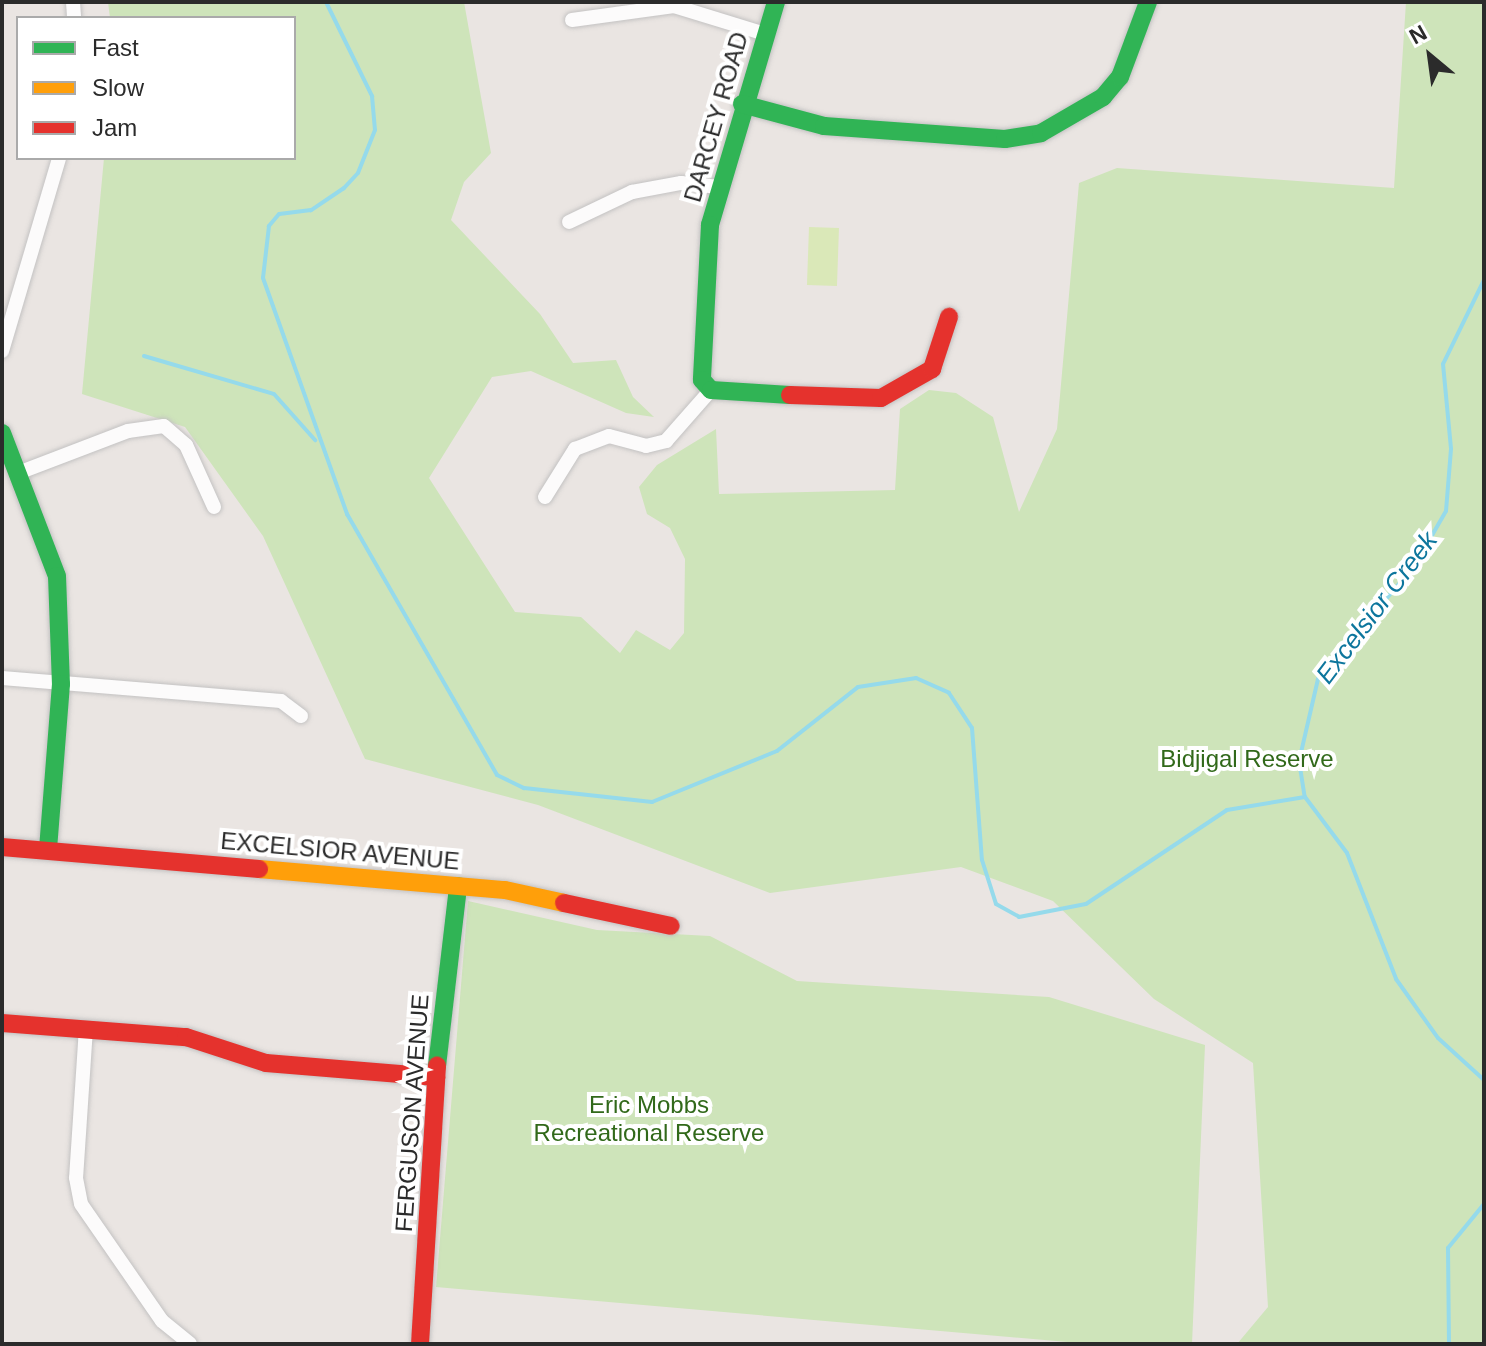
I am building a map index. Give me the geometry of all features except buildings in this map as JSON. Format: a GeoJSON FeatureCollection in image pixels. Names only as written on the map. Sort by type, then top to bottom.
{"type":"FeatureCollection","features":[{"type":"Feature","properties":{"kind":"street","name":"DARCEY ROAD"},"geometry":{"type":"LineString","coordinates":[[711,390],[700,368],[702,297],[717,187],[776,2]]}},
{"type":"Feature","properties":{"kind":"street"},"geometry":{"type":"LineString","coordinates":[[742,104],[824,126],[1005,139],[1041,133],[1103,97],[1132,57],[1148,2]]}},
{"type":"Feature","properties":{"kind":"street"},"geometry":{"type":"LineString","coordinates":[[572,20],[674,6],[765,34]]}},
{"type":"Feature","properties":{"kind":"street"},"geometry":{"type":"LineString","coordinates":[[2,351],[58,160]]}},
{"type":"Feature","properties":{"kind":"street"},"geometry":{"type":"LineString","coordinates":[[569,222],[632,192],[681,183],[717,187]]}},
{"type":"Feature","properties":{"kind":"street"},"geometry":{"type":"LineString","coordinates":[[545,497],[575,449],[609,436],[646,446],[666,441],[711,390],[881,398],[932,369],[949,317]]}},
{"type":"Feature","properties":{"kind":"street"},"geometry":{"type":"LineString","coordinates":[[18,473],[128,431],[164,426],[186,445],[214,507]]}},
{"type":"Feature","properties":{"kind":"street"},"geometry":{"type":"LineString","coordinates":[[2,433],[57,576],[61,684],[48,848]]}},
{"type":"Feature","properties":{"kind":"street"},"geometry":{"type":"LineString","coordinates":[[2,678],[281,701],[301,716]]}},
{"type":"Feature","properties":{"kind":"street","name":"EXCELSIOR AVENUE"},"geometry":{"type":"LineString","coordinates":[[2,847],[48,848],[458,886],[671,926]]}},
{"type":"Feature","properties":{"kind":"street","name":"FERGUSON AVENUE"},"geometry":{"type":"LineString","coordinates":[[420,1344],[436,1077],[458,886]]}},
{"type":"Feature","properties":{"kind":"street"},"geometry":{"type":"LineString","coordinates":[[2,1023],[186,1037],[266,1063],[436,1077]]}},
{"type":"Feature","properties":{"kind":"street"},"geometry":{"type":"LineString","coordinates":[[86,1028],[76,1178],[81,1204],[162,1321],[190,1344]]}},
{"type":"Feature","properties":{"kind":"green space","name":"Bidjigal Reserve"},"geometry":{"type":"Polygon","coordinates":[[[108,2],[464,2],[491,153],[464,182],[451,220],[540,314],[573,363],[616,360],[633,397],[654,417],[626,413],[531,371],[492,377],[429,478],[515,612],[581,617],[620,653],[636,630],[670,650],[684,633],[685,559],[670,528],[647,514],[639,487],[657,465],[716,429],[719,494],[895,490],[900,409],[929,390],[956,393],[993,417],[1019,512],[1057,429],[1079,183],[1117,168],[1394,188],[1406,2],[1484,2],[1484,1344],[1237,1344],[1268,1307],[1253,1063],[1154,999],[1053,901],[961,867],[770,893],[538,805],[365,759],[263,536],[185,427],[82,394],[104,160],[296,160],[296,16],[110,16],[108,2]]]}},
{"type":"Feature","properties":{"kind":"green space"},"geometry":{"type":"Polygon","coordinates":[[[809,227],[839,228],[837,286],[807,285],[809,227]]]}},
{"type":"Feature","properties":{"kind":"green space","name":"Eric Mobbs Recreational Reserve"},"geometry":{"type":"Polygon","coordinates":[[[468,901],[597,930],[710,936],[797,981],[1049,997],[1205,1045],[1192,1344],[1090,1344],[436,1287],[468,901]]]}},
{"type":"Feature","properties":{"kind":"waterway"},"geometry":{"type":"LineString","coordinates":[[326,2],[372,96],[375,130],[358,173],[344,188],[311,210],[279,214],[269,226],[263,278],[347,514],[497,775],[524,788],[652,802],[777,751],[858,687],[916,678],[949,693],[972,728],[982,860],[996,904],[1019,917],[1086,904],[1227,810],[1305,797]]}},
{"type":"Feature","properties":{"kind":"waterway","name":"Excelsior Creek"},"geometry":{"type":"LineString","coordinates":[[1484,280],[1443,364],[1451,449],[1446,511],[1415,565],[1318,679],[1299,761],[1305,797],[1347,853],[1396,979],[1438,1038],[1484,1080]]}},
{"type":"Feature","properties":{"kind":"waterway"},"geometry":{"type":"LineString","coordinates":[[144,356],[274,394],[315,440]]}},
{"type":"Feature","properties":{"kind":"waterway","name":"Excelsior Creek"},"geometry":{"type":"LineString","coordinates":[[1449,1344],[1448,1248],[1484,1204]]}},
{"type":"Feature","properties":{"kind":"traffic: fast"},"geometry":{"type":"LineString","coordinates":[[776,2],[710,225],[702,380],[711,390],[790,395]]}},
{"type":"Feature","properties":{"kind":"traffic: fast"},"geometry":{"type":"LineString","coordinates":[[742,104],[824,126],[1005,139],[1041,133],[1103,97],[1120,77],[1148,2]]}},
{"type":"Feature","properties":{"kind":"traffic: fast"},"geometry":{"type":"LineString","coordinates":[[2,433],[57,576],[61,684],[48,848]]}},
{"type":"Feature","properties":{"kind":"traffic: fast"},"geometry":{"type":"LineString","coordinates":[[437,1066],[458,886]]}},
{"type":"Feature","properties":{"kind":"traffic: slow"},"geometry":{"type":"LineString","coordinates":[[259,869],[505,890],[564,903]]}},
{"type":"Feature","properties":{"kind":"traffic: jam"},"geometry":{"type":"LineString","coordinates":[[790,395],[881,398],[932,369],[949,317]]}},
{"type":"Feature","properties":{"kind":"traffic: jam"},"geometry":{"type":"LineString","coordinates":[[2,847],[259,869]]}},
{"type":"Feature","properties":{"kind":"traffic: jam"},"geometry":{"type":"LineString","coordinates":[[564,903],[671,926]]}},
{"type":"Feature","properties":{"kind":"traffic: jam"},"geometry":{"type":"LineString","coordinates":[[2,1023],[186,1037],[266,1063],[436,1077]]}},
{"type":"Feature","properties":{"kind":"traffic: jam"},"geometry":{"type":"LineString","coordinates":[[420,1344],[437,1066]]}}]}
